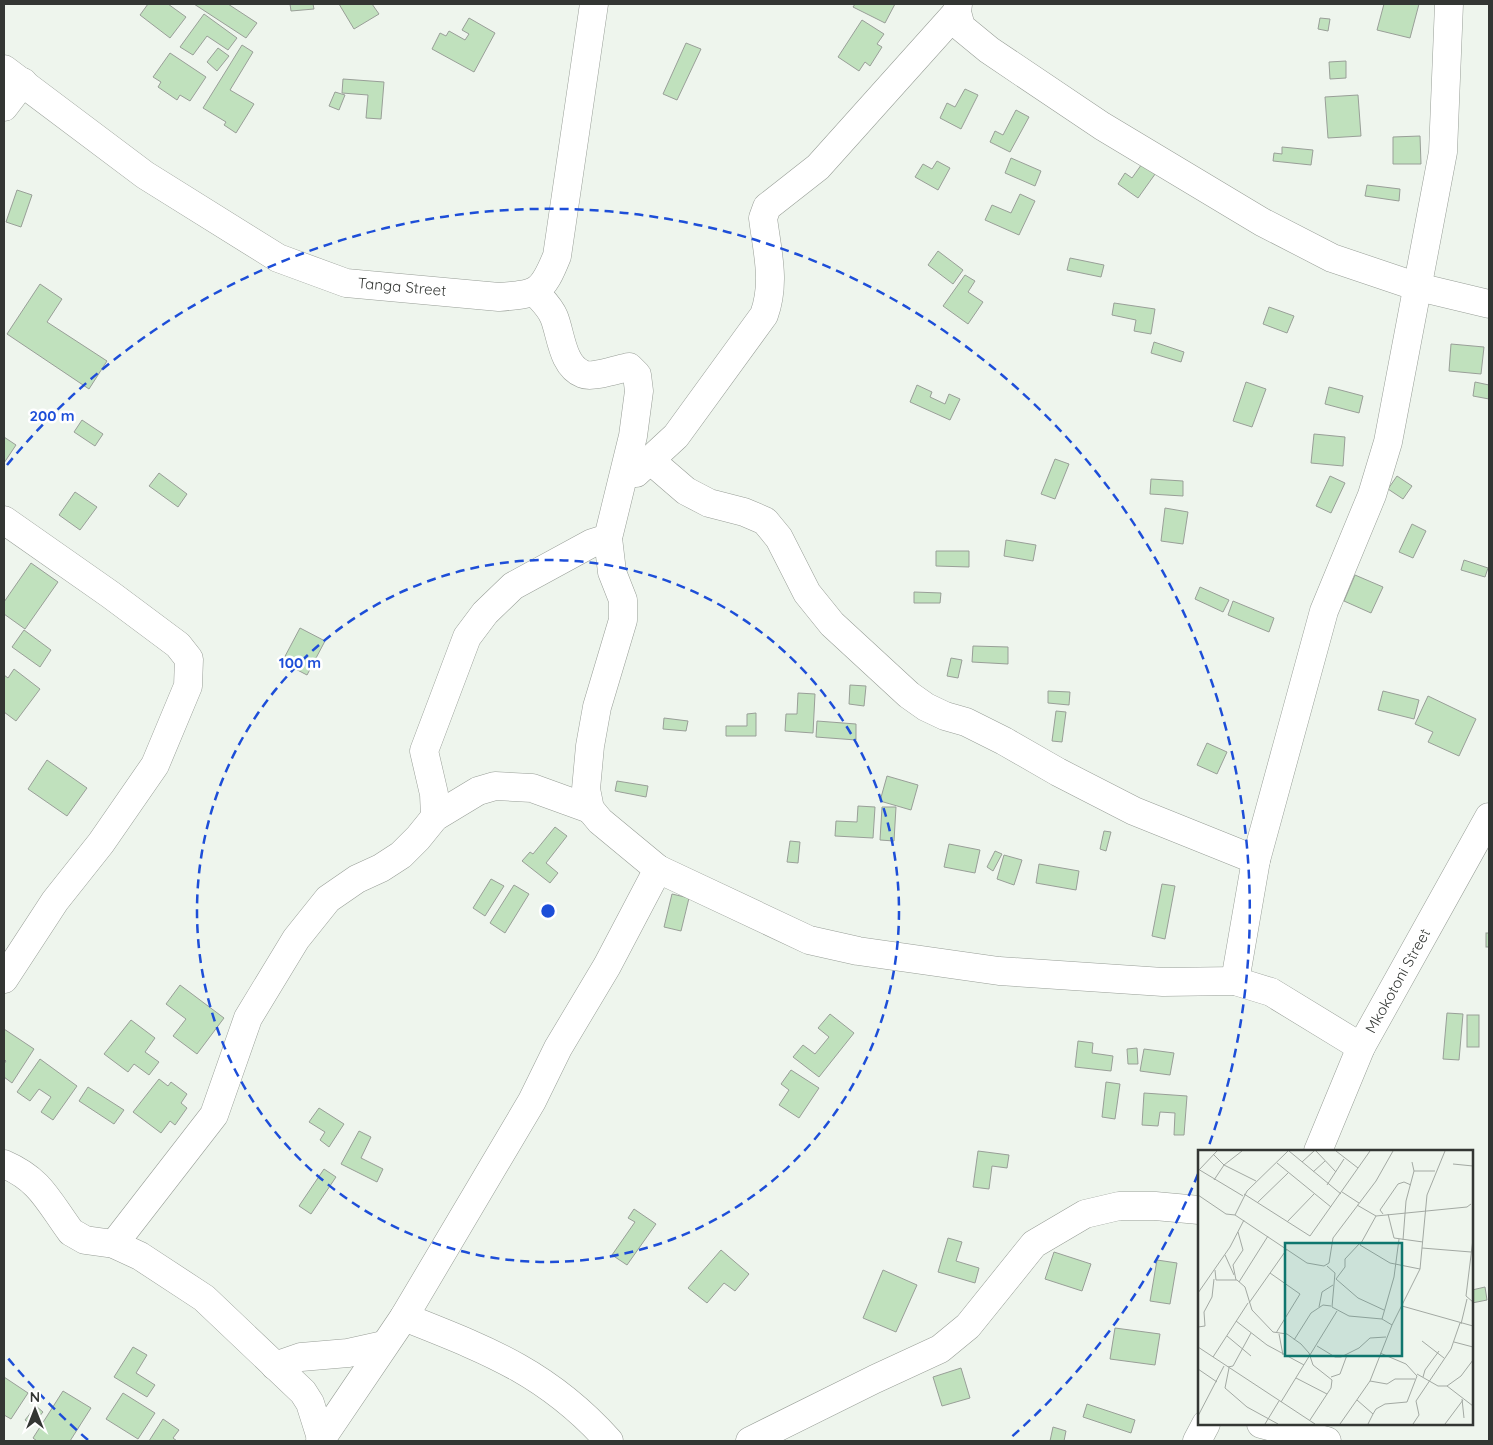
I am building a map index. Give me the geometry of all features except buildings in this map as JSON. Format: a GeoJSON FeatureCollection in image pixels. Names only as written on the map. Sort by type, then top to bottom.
{"type":"FeatureCollection","features":[{"type":"Feature","properties":{"kind":"street"},"geometry":{"type":"LineString","coordinates":[[594,4],[557,256],[550,275],[535,292],[551,310],[563,347],[574,367],[584,375],[595,375],[629,367],[637,375],[639,390],[633,436],[608,538],[612,572],[623,600],[623,620],[596,707],[586,789],[590,808],[600,820],[658,869],[809,940],[858,951],[999,971],[1163,982],[1235,981],[1271,992],[1361,1047]]}},
{"type":"Feature","properties":{"kind":"street"},"geometry":{"type":"LineString","coordinates":[[1235,981],[1256,860],[1324,611],[1379,474],[1388,442],[1444,152],[1449,4]]}},
{"type":"Feature","properties":{"kind":"street"},"geometry":{"type":"LineString","coordinates":[[619,490],[676,436],[715,386],[764,314],[770,299],[771,285],[764,212],[818,167],[957,8]]}},
{"type":"Feature","properties":{"kind":"street"},"geometry":{"type":"LineString","coordinates":[[957,8],[961,27],[989,50],[1102,126],[1262,222],[1332,258],[1418,287],[1489,304]]}},
{"type":"Feature","properties":{"kind":"street"},"geometry":{"type":"LineString","coordinates":[[4,107],[13,75]]}},
{"type":"Feature","properties":{"kind":"street","name":"Tanga Street"},"geometry":{"type":"LineString","coordinates":[[13,75],[145,175],[278,258],[346,283],[365,286],[436,290],[499,297],[535,292]]}},
{"type":"Feature","properties":{"kind":"street"},"geometry":{"type":"LineString","coordinates":[[650,460],[686,491],[709,503],[744,512],[764,521],[779,538],[807,592],[832,624],[909,694],[926,707],[988,733],[1134,811],[1256,860]]}},
{"type":"Feature","properties":{"kind":"street"},"geometry":{"type":"LineString","coordinates":[[4,520],[111,595],[178,645],[189,659],[188,686],[155,765],[101,843],[55,901],[4,979]]}},
{"type":"Feature","properties":{"kind":"street"},"geometry":{"type":"LineString","coordinates":[[435,817],[434,794],[424,751],[467,637],[485,613],[512,586],[592,543],[608,538]]}},
{"type":"Feature","properties":{"kind":"street"},"geometry":{"type":"LineString","coordinates":[[114,1244],[214,1115],[248,1018],[296,939],[328,899],[357,879],[381,868],[400,855],[418,838],[435,817],[466,798],[495,786],[532,788],[590,808]]}},
{"type":"Feature","properties":{"kind":"street","name":"Mkokotoni Street"},"geometry":{"type":"LineString","coordinates":[[1318,1150],[1361,1047],[1489,817]]}},
{"type":"Feature","properties":{"kind":"street"},"geometry":{"type":"LineString","coordinates":[[321,1441],[404,1317],[532,1101],[558,1048],[607,966],[658,869]]}},
{"type":"Feature","properties":{"kind":"street"},"geometry":{"type":"LineString","coordinates":[[4,1164],[20,1171],[39,1185],[71,1232],[85,1240],[114,1244],[147,1261],[204,1298],[294,1382],[310,1403],[321,1441]]}},
{"type":"Feature","properties":{"kind":"street"},"geometry":{"type":"LineString","coordinates":[[750,1441],[940,1349],[968,1326],[1034,1244],[1084,1214],[1119,1206],[1155,1206],[1198,1210]]}},
{"type":"Feature","properties":{"kind":"street"},"geometry":{"type":"LineString","coordinates":[[404,1317],[480,1347],[534,1376],[569,1401],[609,1441]]}},
{"type":"Feature","properties":{"kind":"street"},"geometry":{"type":"LineString","coordinates":[[275,1366],[301,1357],[348,1353],[384,1345]]}},
{"type":"Feature","properties":{"kind":"street"},"geometry":{"type":"LineString","coordinates":[[788,1441],[803,1416]]}},
{"type":"Feature","properties":{"kind":"street"},"geometry":{"type":"LineString","coordinates":[[1197,1441],[1205,1425]]}},
{"type":"Feature","properties":{"kind":"street"},"geometry":{"type":"LineString","coordinates":[[1265,1425],[1327,1441]]}}]}
